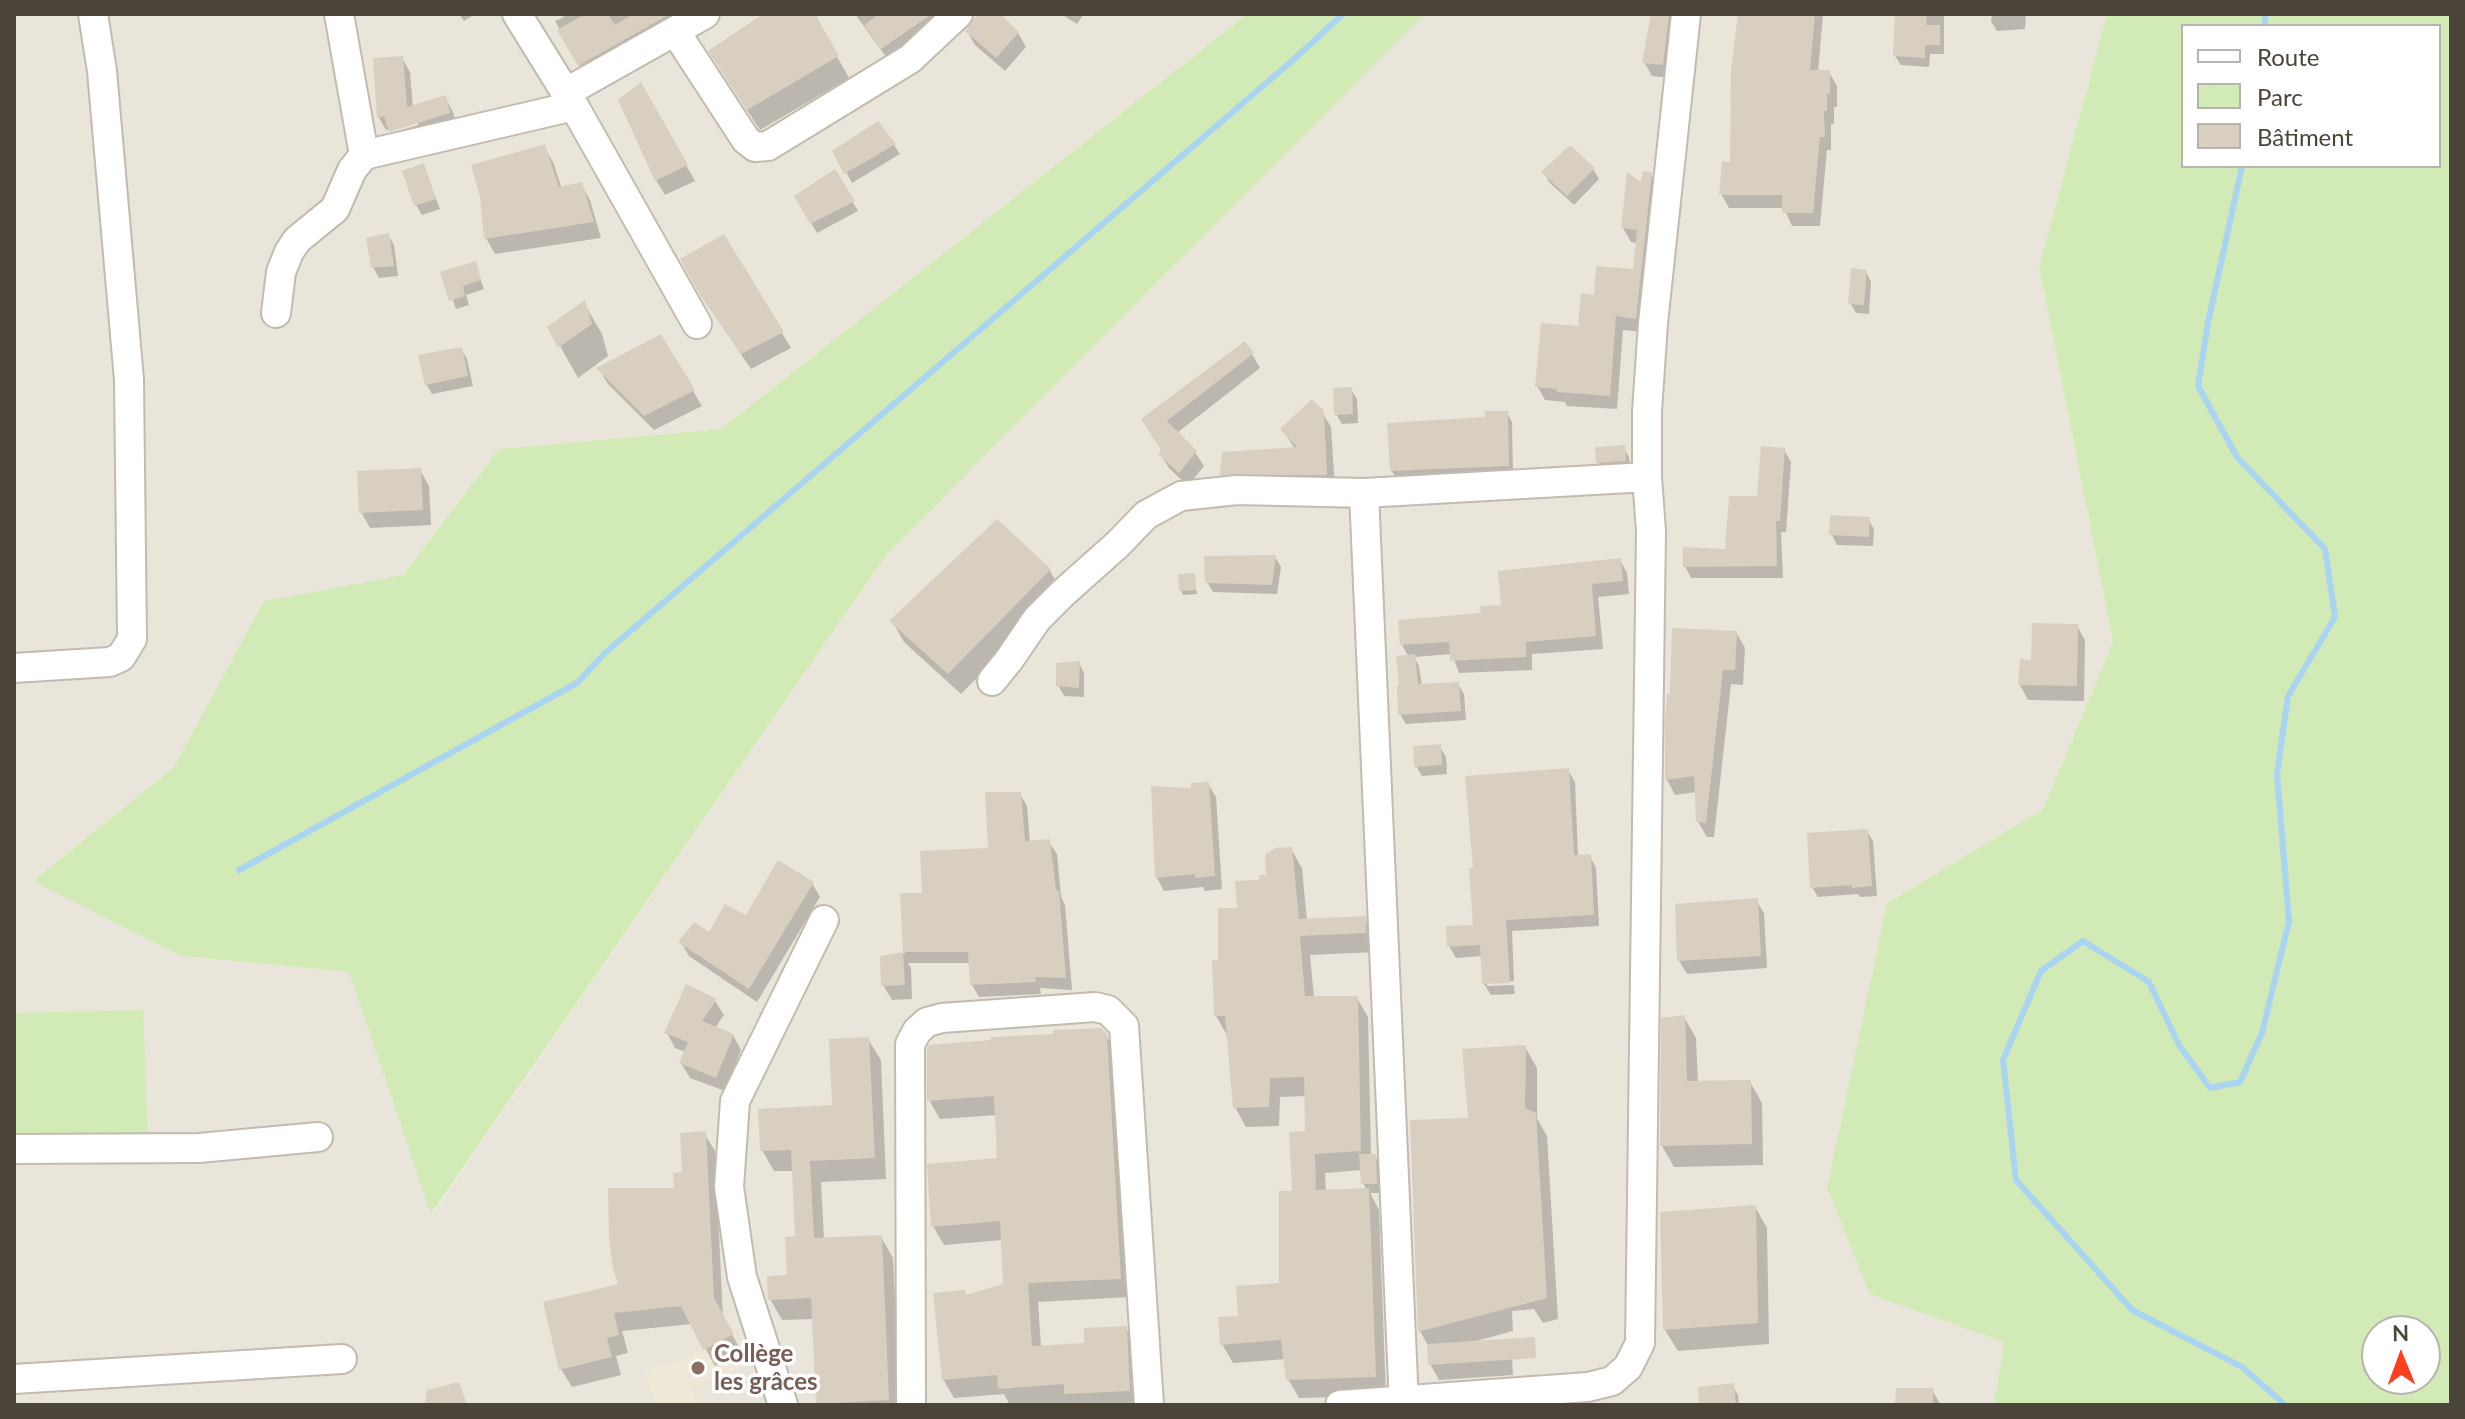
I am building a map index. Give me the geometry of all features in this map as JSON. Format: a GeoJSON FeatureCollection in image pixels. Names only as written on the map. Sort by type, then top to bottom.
{"type":"FeatureCollection","features":[{"type":"Feature","properties":{"kind":"street"},"geometry":{"type":"LineString","coordinates":[[14,668],[110,662],[121,657],[132,639],[129,380],[102,71],[93,14]]}},
{"type":"Feature","properties":{"kind":"street"},"geometry":{"type":"LineString","coordinates":[[339,14],[364,155]]}},
{"type":"Feature","properties":{"kind":"street"},"geometry":{"type":"LineString","coordinates":[[517,14],[570,100],[697,324]]}},
{"type":"Feature","properties":{"kind":"street"},"geometry":{"type":"LineString","coordinates":[[276,313],[281,272],[289,252],[297,240],[335,209],[352,170],[364,155],[570,100],[705,14]]}},
{"type":"Feature","properties":{"kind":"street"},"geometry":{"type":"LineString","coordinates":[[675,31],[746,140],[755,147],[768,146],[910,59],[958,14]]}},
{"type":"Feature","properties":{"kind":"street"},"geometry":{"type":"LineString","coordinates":[[1340,1405],[1404,1404],[1588,1387],[1612,1381],[1628,1367],[1640,1343],[1651,531],[1647,412],[1653,323],[1686,14]]}},
{"type":"Feature","properties":{"kind":"street"},"geometry":{"type":"LineString","coordinates":[[992,681],[1037,619],[1062,594],[1146,515],[1181,496],[1237,490],[1364,493],[1647,477]]}},
{"type":"Feature","properties":{"kind":"street"},"geometry":{"type":"LineString","coordinates":[[1364,493],[1404,1404]]}},
{"type":"Feature","properties":{"kind":"street"},"geometry":{"type":"LineString","coordinates":[[783,1405],[742,1277],[729,1187],[735,1101],[824,920]]}},
{"type":"Feature","properties":{"kind":"street"},"geometry":{"type":"LineString","coordinates":[[911,1405],[910,1044],[917,1031],[927,1022],[942,1018],[1095,1007],[1108,1010],[1124,1026],[1149,1405]]}},
{"type":"Feature","properties":{"kind":"street"},"geometry":{"type":"LineString","coordinates":[[14,1149],[199,1148],[318,1137]]}},
{"type":"Feature","properties":{"kind":"street"},"geometry":{"type":"LineString","coordinates":[[14,1379],[342,1359]]}},
{"type":"Feature","properties":{"kind":"shaded area"},"geometry":{"type":"Polygon","coordinates":[[[14,14],[1247,14],[721,429],[499,449],[403,575],[265,601],[174,767],[34,880],[181,956],[350,972],[432,1214],[886,555],[1425,14],[2107,14],[2039,267],[2113,642],[2043,809],[1887,903],[2004,1342],[1994,1405],[14,1405],[14,14]]]}},
{"type":"Feature","properties":{"kind":"shaded area","name":"Collège les grâces"},"geometry":{"type":"Polygon","coordinates":[[[734,1334],[752,1364],[691,1387],[697,1405],[657,1405],[645,1373],[734,1334]]]}},
{"type":"Feature","properties":{"kind":"green space"},"geometry":{"type":"Polygon","coordinates":[[[1247,14],[1425,14],[886,555],[431,1214],[349,972],[181,956],[33,881],[174,767],[264,601],[403,575],[499,449],[721,429],[1247,14]]]}},
{"type":"Feature","properties":{"kind":"green space"},"geometry":{"type":"Polygon","coordinates":[[[2107,14],[2451,14],[2451,1405],[1994,1405],[2004,1342],[1870,1294],[1827,1188],[1887,903],[2043,809],[2113,642],[2039,267],[2107,14]]]}},
{"type":"Feature","properties":{"kind":"green space"},"geometry":{"type":"Polygon","coordinates":[[[143,1010],[148,1141],[14,1143],[14,1013],[143,1010]]]}},
{"type":"Feature","properties":{"kind":"building"},"geometry":{"type":"Polygon","coordinates":[[[585,14],[608,14],[615,25],[633,14],[670,14],[578,66],[557,30],[585,14]]]}},
{"type":"Feature","properties":{"kind":"building"},"geometry":{"type":"Polygon","coordinates":[[[763,14],[815,14],[839,56],[747,110],[708,51],[763,14]]]}},
{"type":"Feature","properties":{"kind":"building"},"geometry":{"type":"Polygon","coordinates":[[[879,14],[932,14],[881,49],[864,25],[879,14]]]}},
{"type":"Feature","properties":{"kind":"building"},"geometry":{"type":"Polygon","coordinates":[[[978,14],[1000,14],[1019,32],[996,58],[965,31],[978,14]]]}},
{"type":"Feature","properties":{"kind":"building"},"geometry":{"type":"Polygon","coordinates":[[[1651,14],[1669,14],[1663,65],[1642,63],[1651,14]]]}},
{"type":"Feature","properties":{"kind":"building"},"geometry":{"type":"Polygon","coordinates":[[[1738,14],[1815,14],[1810,70],[1830,70],[1830,94],[1827,94],[1827,111],[1824,111],[1825,137],[1820,137],[1813,213],[1782,213],[1782,195],[1719,195],[1722,161],[1730,162],[1731,69],[1738,14]]]}},
{"type":"Feature","properties":{"kind":"building"},"geometry":{"type":"Polygon","coordinates":[[[1895,14],[1927,14],[1926,25],[1940,25],[1940,45],[1925,45],[1925,58],[1893,56],[1895,14]]]}},
{"type":"Feature","properties":{"kind":"building"},"geometry":{"type":"Polygon","coordinates":[[[403,56],[407,107],[446,95],[450,113],[389,132],[384,116],[377,118],[373,58],[403,56]]]}},
{"type":"Feature","properties":{"kind":"building"},"geometry":{"type":"Polygon","coordinates":[[[641,82],[688,165],[655,181],[618,100],[641,82]]]}},
{"type":"Feature","properties":{"kind":"building"},"geometry":{"type":"Polygon","coordinates":[[[878,121],[896,144],[844,174],[832,151],[878,121]]]}},
{"type":"Feature","properties":{"kind":"building"},"geometry":{"type":"Polygon","coordinates":[[[545,144],[559,187],[582,182],[594,222],[484,239],[480,197],[471,165],[545,144]]]}},
{"type":"Feature","properties":{"kind":"building"},"geometry":{"type":"Polygon","coordinates":[[[1570,145],[1595,168],[1567,196],[1541,172],[1570,145]]]}},
{"type":"Feature","properties":{"kind":"building"},"geometry":{"type":"Polygon","coordinates":[[[424,163],[436,199],[414,206],[402,171],[424,163]]]}},
{"type":"Feature","properties":{"kind":"building"},"geometry":{"type":"Polygon","coordinates":[[[835,169],[855,201],[810,224],[794,196],[835,169]]]}},
{"type":"Feature","properties":{"kind":"building"},"geometry":{"type":"Polygon","coordinates":[[[1643,171],[1652,172],[1636,319],[1616,316],[1610,396],[1535,387],[1541,323],[1578,326],[1581,293],[1594,295],[1596,266],[1633,269],[1637,230],[1621,228],[1627,172],[1641,182],[1643,171]]]}},
{"type":"Feature","properties":{"kind":"building"},"geometry":{"type":"Polygon","coordinates":[[[389,233],[394,266],[371,268],[366,238],[389,233]]]}},
{"type":"Feature","properties":{"kind":"building"},"geometry":{"type":"Polygon","coordinates":[[[724,234],[784,332],[741,354],[700,295],[680,259],[724,234]]]}},
{"type":"Feature","properties":{"kind":"building"},"geometry":{"type":"Polygon","coordinates":[[[476,261],[481,280],[463,286],[465,296],[449,301],[440,272],[476,261]]]}},
{"type":"Feature","properties":{"kind":"building"},"geometry":{"type":"Polygon","coordinates":[[[1851,268],[1867,270],[1864,305],[1848,304],[1851,268]]]}},
{"type":"Feature","properties":{"kind":"building"},"geometry":{"type":"Polygon","coordinates":[[[585,300],[592,324],[558,348],[547,327],[585,300]]]}},
{"type":"Feature","properties":{"kind":"building"},"geometry":{"type":"Polygon","coordinates":[[[661,334],[695,390],[644,416],[596,368],[661,334]]]}},
{"type":"Feature","properties":{"kind":"building"},"geometry":{"type":"Polygon","coordinates":[[[1245,341],[1254,353],[1167,421],[1197,451],[1179,473],[1158,454],[1161,450],[1141,419],[1245,341]]]}},
{"type":"Feature","properties":{"kind":"building"},"geometry":{"type":"Polygon","coordinates":[[[462,347],[468,376],[425,385],[418,355],[462,347]]]}},
{"type":"Feature","properties":{"kind":"building"},"geometry":{"type":"Polygon","coordinates":[[[1352,387],[1353,414],[1334,415],[1333,388],[1352,387]]]}},
{"type":"Feature","properties":{"kind":"building"},"geometry":{"type":"Polygon","coordinates":[[[1312,399],[1324,411],[1327,475],[1220,475],[1222,452],[1297,447],[1280,429],[1312,399]]]}},
{"type":"Feature","properties":{"kind":"building"},"geometry":{"type":"Polygon","coordinates":[[[1485,411],[1508,411],[1509,466],[1390,471],[1387,423],[1485,417],[1485,411]]]}},
{"type":"Feature","properties":{"kind":"building"},"geometry":{"type":"Polygon","coordinates":[[[1625,445],[1626,461],[1596,463],[1595,447],[1625,445]]]}},
{"type":"Feature","properties":{"kind":"building"},"geometry":{"type":"Polygon","coordinates":[[[1761,446],[1785,448],[1780,521],[1776,521],[1777,566],[1683,567],[1683,547],[1725,549],[1729,496],[1757,496],[1761,446]]]}},
{"type":"Feature","properties":{"kind":"building"},"geometry":{"type":"Polygon","coordinates":[[[421,468],[423,510],[359,513],[357,471],[421,468]]]}},
{"type":"Feature","properties":{"kind":"building"},"geometry":{"type":"Polygon","coordinates":[[[1830,515],[1870,517],[1869,537],[1829,535],[1830,515]]]}},
{"type":"Feature","properties":{"kind":"building"},"geometry":{"type":"Polygon","coordinates":[[[997,519],[1051,569],[948,674],[889,621],[997,519]]]}},
{"type":"Feature","properties":{"kind":"building"},"geometry":{"type":"Polygon","coordinates":[[[1276,555],[1272,585],[1205,583],[1204,556],[1276,555]]]}},
{"type":"Feature","properties":{"kind":"building"},"geometry":{"type":"Polygon","coordinates":[[[1621,558],[1623,581],[1592,584],[1596,636],[1526,642],[1526,657],[1450,661],[1449,642],[1400,645],[1398,620],[1481,613],[1480,606],[1501,605],[1498,571],[1621,558]]]}},
{"type":"Feature","properties":{"kind":"building"},"geometry":{"type":"Polygon","coordinates":[[[1195,573],[1196,590],[1179,591],[1178,574],[1195,573]]]}},
{"type":"Feature","properties":{"kind":"building"},"geometry":{"type":"Polygon","coordinates":[[[2032,623],[2078,624],[2077,686],[2018,685],[2020,659],[2031,660],[2032,623]]]}},
{"type":"Feature","properties":{"kind":"building"},"geometry":{"type":"Polygon","coordinates":[[[1672,628],[1737,631],[1735,670],[1723,670],[1706,823],[1696,822],[1694,776],[1665,780],[1665,721],[1667,694],[1670,694],[1672,628]]]}},
{"type":"Feature","properties":{"kind":"building"},"geometry":{"type":"Polygon","coordinates":[[[1415,654],[1418,684],[1459,682],[1461,711],[1398,715],[1396,656],[1415,654]]]}},
{"type":"Feature","properties":{"kind":"building"},"geometry":{"type":"Polygon","coordinates":[[[1080,661],[1079,688],[1056,686],[1056,663],[1080,661]]]}},
{"type":"Feature","properties":{"kind":"building"},"geometry":{"type":"Polygon","coordinates":[[[1441,744],[1442,765],[1414,767],[1413,746],[1441,744]]]}},
{"type":"Feature","properties":{"kind":"building"},"geometry":{"type":"Polygon","coordinates":[[[1569,768],[1574,855],[1591,854],[1594,915],[1506,920],[1510,983],[1482,984],[1480,945],[1447,947],[1446,926],[1473,925],[1469,868],[1473,868],[1465,776],[1569,768]]]}},
{"type":"Feature","properties":{"kind":"building"},"geometry":{"type":"Polygon","coordinates":[[[1209,782],[1215,876],[1195,878],[1195,874],[1155,878],[1151,786],[1191,788],[1191,783],[1209,782]]]}},
{"type":"Feature","properties":{"kind":"building"},"geometry":{"type":"Polygon","coordinates":[[[985,792],[1021,792],[1025,841],[1050,839],[1056,890],[1059,891],[1066,978],[1035,977],[1036,982],[970,985],[968,952],[903,952],[900,893],[922,893],[920,851],[988,848],[985,792]]]}},
{"type":"Feature","properties":{"kind":"building"},"geometry":{"type":"Polygon","coordinates":[[[1868,829],[1872,886],[1810,888],[1807,833],[1868,829]]]}},
{"type":"Feature","properties":{"kind":"building"},"geometry":{"type":"Polygon","coordinates":[[[1292,847],[1299,919],[1366,916],[1366,933],[1300,936],[1305,996],[1358,996],[1361,1151],[1315,1154],[1316,1190],[1369,1188],[1376,1377],[1286,1380],[1281,1340],[1220,1345],[1218,1317],[1238,1316],[1236,1286],[1279,1283],[1279,1191],[1292,1191],[1289,1132],[1305,1131],[1304,1077],[1270,1078],[1269,1107],[1233,1108],[1225,1016],[1214,1016],[1212,960],[1218,960],[1218,908],[1237,908],[1235,881],[1259,880],[1259,875],[1266,875],[1265,855],[1275,848],[1292,847]]]}},
{"type":"Feature","properties":{"kind":"building"},"geometry":{"type":"Polygon","coordinates":[[[778,860],[814,882],[749,989],[678,942],[694,922],[709,932],[725,904],[746,915],[778,860]]]}},
{"type":"Feature","properties":{"kind":"building"},"geometry":{"type":"Polygon","coordinates":[[[1758,898],[1761,956],[1677,961],[1675,904],[1758,898]]]}},
{"type":"Feature","properties":{"kind":"building"},"geometry":{"type":"Polygon","coordinates":[[[903,952],[905,985],[881,986],[880,956],[903,952]]]}},
{"type":"Feature","properties":{"kind":"building"},"geometry":{"type":"Polygon","coordinates":[[[686,984],[717,999],[702,1021],[734,1034],[716,1078],[679,1063],[688,1042],[664,1033],[686,984]]]}},
{"type":"Feature","properties":{"kind":"building"},"geometry":{"type":"Polygon","coordinates":[[[1685,1015],[1687,1081],[1751,1080],[1752,1144],[1660,1146],[1661,1018],[1685,1015]]]}},
{"type":"Feature","properties":{"kind":"building"},"geometry":{"type":"Polygon","coordinates":[[[1102,1028],[1107,1034],[1121,1279],[1028,1283],[1032,1346],[1084,1343],[1084,1328],[1127,1326],[1130,1391],[1064,1394],[1064,1384],[998,1389],[997,1375],[942,1380],[933,1293],[965,1290],[966,1295],[1003,1284],[1000,1221],[931,1227],[927,1164],[997,1158],[994,1096],[927,1101],[927,1048],[929,1045],[991,1040],[991,1037],[1102,1028]]]}},
{"type":"Feature","properties":{"kind":"building"},"geometry":{"type":"Polygon","coordinates":[[[869,1037],[875,1158],[810,1161],[814,1238],[882,1235],[889,1400],[816,1404],[811,1298],[768,1300],[767,1276],[787,1275],[785,1237],[795,1236],[791,1150],[760,1151],[758,1109],[832,1105],[829,1039],[869,1037]]]}},
{"type":"Feature","properties":{"kind":"building"},"geometry":{"type":"Polygon","coordinates":[[[1526,1045],[1525,1108],[1536,1113],[1547,1298],[1418,1332],[1410,1120],[1468,1118],[1462,1049],[1526,1045]]]}},
{"type":"Feature","properties":{"kind":"building"},"geometry":{"type":"Polygon","coordinates":[[[706,1131],[714,1298],[734,1334],[703,1350],[681,1306],[614,1313],[619,1335],[607,1338],[612,1357],[559,1370],[543,1302],[618,1284],[609,1237],[608,1188],[674,1188],[673,1173],[682,1172],[680,1133],[706,1131]]]}},
{"type":"Feature","properties":{"kind":"building"},"geometry":{"type":"Polygon","coordinates":[[[1359,1154],[1376,1154],[1377,1184],[1361,1184],[1359,1154]]]}},
{"type":"Feature","properties":{"kind":"building"},"geometry":{"type":"Polygon","coordinates":[[[1756,1205],[1758,1323],[1663,1330],[1660,1212],[1756,1205]]]}},
{"type":"Feature","properties":{"kind":"building"},"geometry":{"type":"Polygon","coordinates":[[[1535,1337],[1536,1358],[1428,1365],[1427,1344],[1535,1337]]]}},
{"type":"Feature","properties":{"kind":"building"},"geometry":{"type":"Polygon","coordinates":[[[459,1382],[467,1405],[425,1405],[427,1390],[459,1382]]]}},
{"type":"Feature","properties":{"kind":"building"},"geometry":{"type":"Polygon","coordinates":[[[1734,1383],[1736,1405],[1699,1405],[1698,1387],[1734,1383]]]}},
{"type":"Feature","properties":{"kind":"building"},"geometry":{"type":"Polygon","coordinates":[[[1896,1388],[1933,1388],[1933,1405],[1895,1405],[1896,1388]]]}},
{"type":"Feature","properties":{"kind":"waterway"},"geometry":{"type":"LineString","coordinates":[[239,870],[577,683],[605,653],[1343,14]]}},
{"type":"Feature","properties":{"kind":"waterway"},"geometry":{"type":"LineString","coordinates":[[2264,24],[2266,14]]}},
{"type":"Feature","properties":{"kind":"waterway"},"geometry":{"type":"LineString","coordinates":[[2242,168],[2208,323],[2198,386],[2237,457],[2325,549],[2335,617],[2288,696],[2277,774],[2289,921],[2262,1033],[2240,1082],[2210,1088],[2179,1045],[2149,982],[2083,941],[2041,971],[2003,1060],[2016,1180],[2132,1310],[2242,1367],[2285,1405]]}},
{"type":"Feature","properties":{"kind":"place","name":"Collège les grâces"},"geometry":{"type":"Point","coordinates":[698,1368]}}]}
